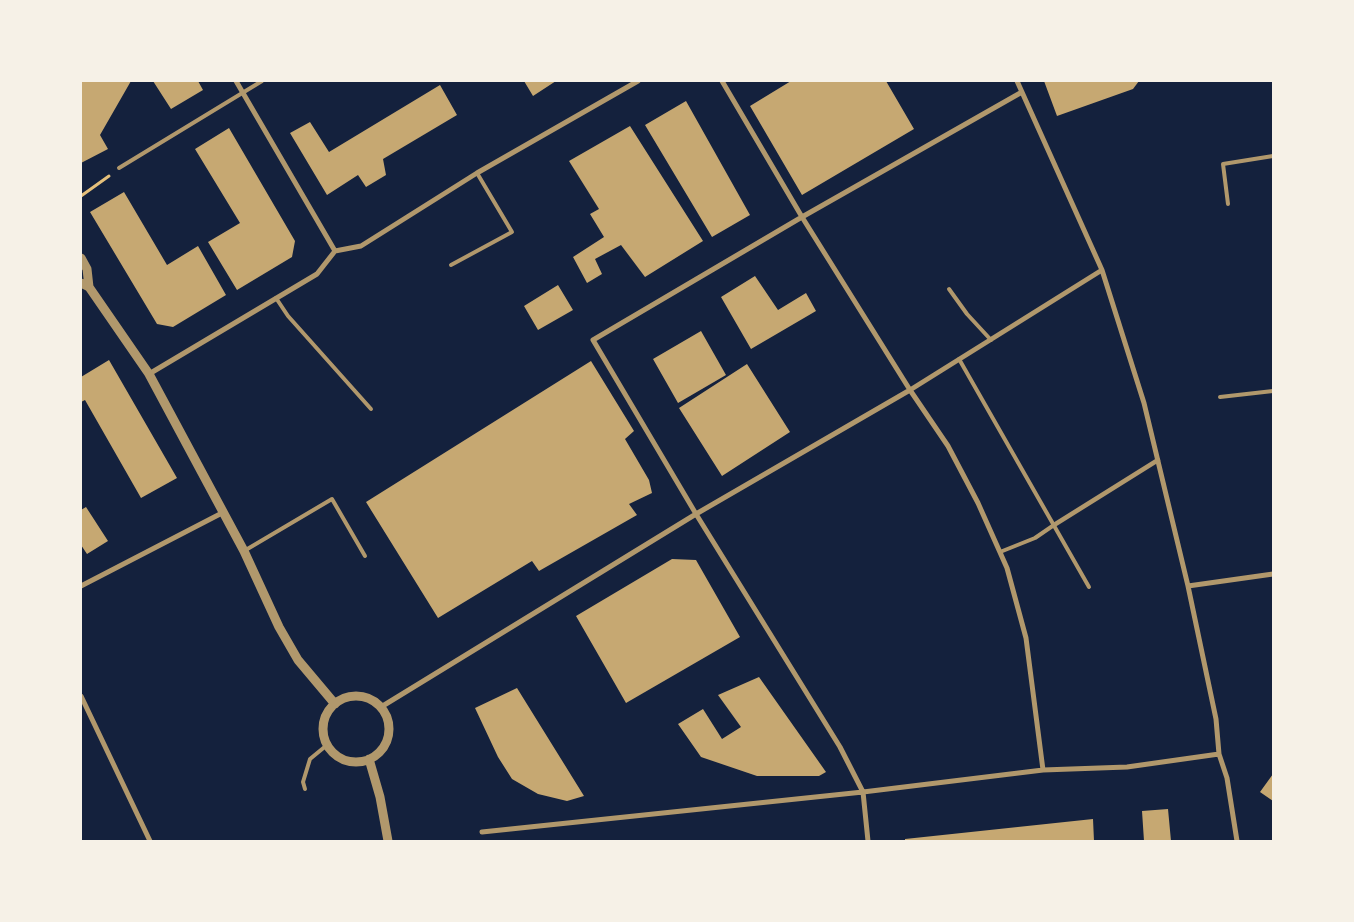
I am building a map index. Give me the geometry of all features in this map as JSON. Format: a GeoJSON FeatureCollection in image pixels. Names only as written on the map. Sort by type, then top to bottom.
{"type":"FeatureCollection","features":[{"type":"Feature","properties":{"kind":"street"},"geometry":{"type":"LineString","coordinates":[[236,81],[335,251]]}},
{"type":"Feature","properties":{"kind":"street"},"geometry":{"type":"LineString","coordinates":[[149,374],[317,274],[335,251],[361,246],[477,174],[638,81]]}},
{"type":"Feature","properties":{"kind":"street"},"geometry":{"type":"LineString","coordinates":[[722,81],[802,216],[910,390],[948,446],[978,503],[1007,568],[1026,638],[1044,770]]}},
{"type":"Feature","properties":{"kind":"street"},"geometry":{"type":"LineString","coordinates":[[1017,81],[1102,270],[1144,403],[1188,586],[1216,719],[1219,754],[1227,778],[1237,841]]}},
{"type":"Feature","properties":{"kind":"street"},"geometry":{"type":"LineString","coordinates":[[868,841],[863,792],[840,747],[696,514],[593,340],[802,216],[1022,92]]}},
{"type":"Feature","properties":{"kind":"street"},"geometry":{"type":"LineString","coordinates":[[81,258],[87,269],[85,285],[149,374],[244,551],[298,660],[335,704]]}},
{"type":"Feature","properties":{"kind":"street"},"geometry":{"type":"LineString","coordinates":[[381,707],[696,514],[910,390],[1102,270]]}},
{"type":"Feature","properties":{"kind":"street"},"geometry":{"type":"LineString","coordinates":[[1054,525],[1158,460]]}},
{"type":"Feature","properties":{"kind":"street"},"geometry":{"type":"LineString","coordinates":[[81,586],[222,513]]}},
{"type":"Feature","properties":{"kind":"street"},"geometry":{"type":"LineString","coordinates":[[1188,586],[1273,574]]}},
{"type":"Feature","properties":{"kind":"street"},"geometry":{"type":"LineString","coordinates":[[81,696],[150,841]]}},
{"type":"Feature","properties":{"kind":"street"},"geometry":{"type":"LineString","coordinates":[[349,697],[365,697],[381,707],[389,723],[388,738],[377,755],[362,762],[350,762],[332,752],[327,745],[324,735],[324,724],[327,714],[335,704],[349,697]]}},
{"type":"Feature","properties":{"kind":"street"},"geometry":{"type":"LineString","coordinates":[[482,832],[863,792],[1044,770],[1127,767],[1219,754]]}},
{"type":"Feature","properties":{"kind":"street"},"geometry":{"type":"LineString","coordinates":[[369,759],[380,797],[388,841]]}},
{"type":"Feature","properties":{"kind":"lane"},"geometry":{"type":"LineString","coordinates":[[119,168],[262,81]]}},
{"type":"Feature","properties":{"kind":"lane"},"geometry":{"type":"LineString","coordinates":[[1228,204],[1223,164],[1273,156]]}},
{"type":"Feature","properties":{"kind":"lane"},"geometry":{"type":"LineString","coordinates":[[451,265],[512,232],[477,174]]}},
{"type":"Feature","properties":{"kind":"lane"},"geometry":{"type":"LineString","coordinates":[[949,289],[967,314],[991,340]]}},
{"type":"Feature","properties":{"kind":"lane"},"geometry":{"type":"LineString","coordinates":[[276,298],[288,316],[371,409]]}},
{"type":"Feature","properties":{"kind":"lane"},"geometry":{"type":"LineString","coordinates":[[959,360],[1089,587]]}},
{"type":"Feature","properties":{"kind":"lane"},"geometry":{"type":"LineString","coordinates":[[1220,397],[1273,391]]}},
{"type":"Feature","properties":{"kind":"lane"},"geometry":{"type":"LineString","coordinates":[[244,551],[332,499],[365,556]]}},
{"type":"Feature","properties":{"kind":"lane"},"geometry":{"type":"LineString","coordinates":[[1000,552],[1035,538],[1054,525]]}},
{"type":"Feature","properties":{"kind":"lane"},"geometry":{"type":"LineString","coordinates":[[305,789],[303,782],[310,759],[327,745]]}},
{"type":"Feature","properties":{"kind":"path"},"geometry":{"type":"LineString","coordinates":[[81,196],[119,168]]}},
{"type":"Feature","properties":{"kind":"building"},"geometry":{"type":"Polygon","coordinates":[[[81,81],[131,81],[100,135],[108,149],[81,163],[81,81]]]}},
{"type":"Feature","properties":{"kind":"building"},"geometry":{"type":"Polygon","coordinates":[[[153,81],[198,81],[203,90],[171,109],[153,81]]]}},
{"type":"Feature","properties":{"kind":"building"},"geometry":{"type":"Polygon","coordinates":[[[524,81],[556,81],[533,96],[524,81]]]}},
{"type":"Feature","properties":{"kind":"building"},"geometry":{"type":"Polygon","coordinates":[[[791,81],[886,81],[914,129],[802,195],[750,106],[791,81]]]}},
{"type":"Feature","properties":{"kind":"building"},"geometry":{"type":"Polygon","coordinates":[[[1044,81],[1139,81],[1133,89],[1057,116],[1044,81]]]}},
{"type":"Feature","properties":{"kind":"building"},"geometry":{"type":"Polygon","coordinates":[[[440,85],[457,115],[383,159],[386,175],[366,187],[358,175],[327,195],[290,133],[310,122],[329,152],[440,85]]]}},
{"type":"Feature","properties":{"kind":"building"},"geometry":{"type":"Polygon","coordinates":[[[686,101],[750,215],[712,237],[645,125],[686,101]]]}},
{"type":"Feature","properties":{"kind":"building"},"geometry":{"type":"Polygon","coordinates":[[[630,126],[703,241],[645,277],[621,245],[595,259],[602,274],[587,283],[573,257],[604,237],[590,214],[599,209],[569,161],[630,126]]]}},
{"type":"Feature","properties":{"kind":"building"},"geometry":{"type":"Polygon","coordinates":[[[229,128],[295,241],[292,257],[237,290],[208,242],[240,223],[195,149],[229,128]]]}},
{"type":"Feature","properties":{"kind":"building"},"geometry":{"type":"Polygon","coordinates":[[[124,192],[167,265],[198,246],[226,295],[173,327],[157,324],[90,212],[124,192]]]}},
{"type":"Feature","properties":{"kind":"building"},"geometry":{"type":"Polygon","coordinates":[[[755,276],[778,310],[806,293],[816,311],[751,349],[721,297],[755,276]]]}},
{"type":"Feature","properties":{"kind":"building"},"geometry":{"type":"Polygon","coordinates":[[[558,285],[573,310],[538,330],[524,306],[558,285]]]}},
{"type":"Feature","properties":{"kind":"building"},"geometry":{"type":"Polygon","coordinates":[[[701,331],[726,375],[678,403],[653,359],[701,331]]]}},
{"type":"Feature","properties":{"kind":"building"},"geometry":{"type":"Polygon","coordinates":[[[109,360],[177,478],[141,498],[85,400],[81,402],[81,377],[109,360]]]}},
{"type":"Feature","properties":{"kind":"building"},"geometry":{"type":"Polygon","coordinates":[[[591,361],[634,431],[625,439],[649,480],[652,493],[629,504],[637,515],[539,571],[532,561],[438,618],[366,502],[591,361]]]}},
{"type":"Feature","properties":{"kind":"building"},"geometry":{"type":"Polygon","coordinates":[[[747,364],[790,432],[722,476],[679,408],[747,364]]]}},
{"type":"Feature","properties":{"kind":"building"},"geometry":{"type":"Polygon","coordinates":[[[86,507],[108,541],[87,554],[81,545],[81,510],[86,507]]]}},
{"type":"Feature","properties":{"kind":"building"},"geometry":{"type":"Polygon","coordinates":[[[672,559],[696,560],[740,637],[626,703],[576,616],[672,559]]]}},
{"type":"Feature","properties":{"kind":"building"},"geometry":{"type":"Polygon","coordinates":[[[759,677],[826,772],[819,776],[757,776],[701,757],[678,724],[703,709],[722,739],[741,727],[718,695],[759,677]]]}},
{"type":"Feature","properties":{"kind":"building"},"geometry":{"type":"Polygon","coordinates":[[[517,688],[584,796],[567,801],[538,794],[512,779],[498,757],[475,708],[517,688]]]}},
{"type":"Feature","properties":{"kind":"building"},"geometry":{"type":"Polygon","coordinates":[[[1273,774],[1273,801],[1260,792],[1273,774]]]}},
{"type":"Feature","properties":{"kind":"building"},"geometry":{"type":"Polygon","coordinates":[[[1168,809],[1171,841],[1144,841],[1142,811],[1168,809]]]}},
{"type":"Feature","properties":{"kind":"building"},"geometry":{"type":"Polygon","coordinates":[[[1093,819],[1094,841],[905,841],[905,839],[1093,819]]]}}]}
